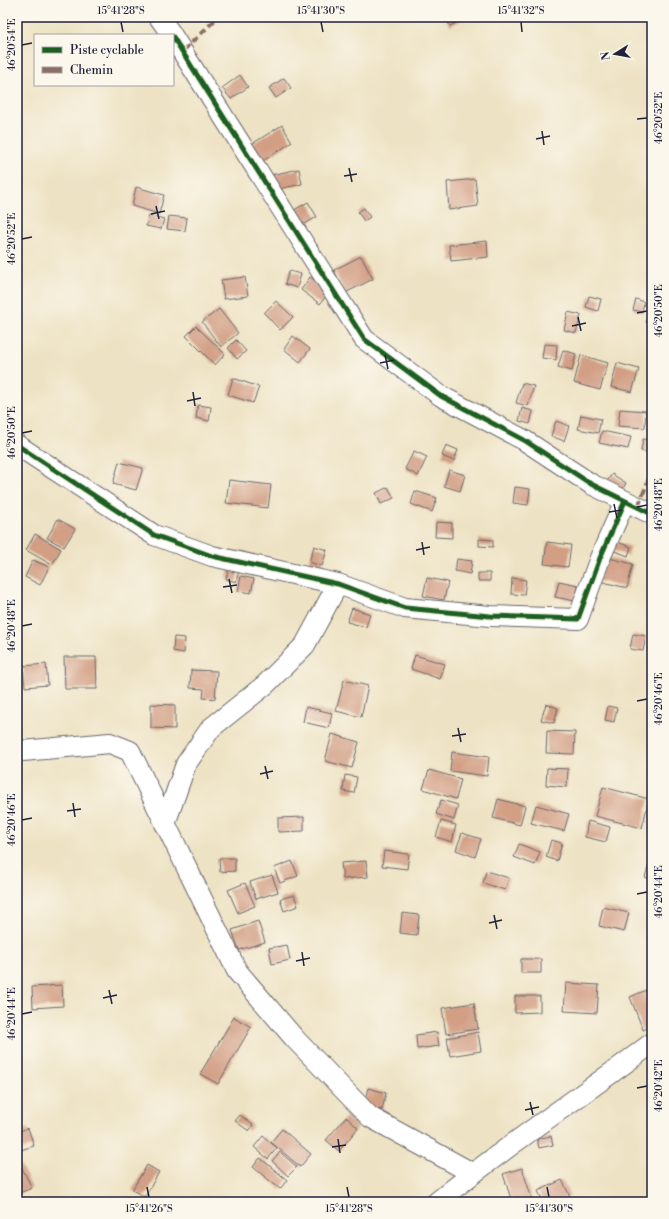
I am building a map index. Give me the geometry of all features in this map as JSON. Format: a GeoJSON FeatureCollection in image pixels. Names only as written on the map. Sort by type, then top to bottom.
{"type":"FeatureCollection","features":[{"type":"Feature","properties":{"kind":"street"},"geometry":{"type":"LineString","coordinates":[[159,17],[171,34]]}},
{"type":"Feature","properties":{"kind":"street"},"geometry":{"type":"LineString","coordinates":[[174,39],[364,339],[441,396],[524,440],[592,484],[652,514]]}},
{"type":"Feature","properties":{"kind":"street"},"geometry":{"type":"LineString","coordinates":[[17,444],[154,536],[212,556],[338,584],[405,608],[490,616],[578,619],[600,558],[625,501]]}},
{"type":"Feature","properties":{"kind":"street"},"geometry":{"type":"LineString","coordinates":[[165,824],[186,764],[211,728],[265,685],[305,645],[338,584]]}},
{"type":"Feature","properties":{"kind":"street"},"geometry":{"type":"LineString","coordinates":[[17,748],[23,751],[110,743],[130,751],[237,971],[295,1039],[370,1117],[472,1173]]}},
{"type":"Feature","properties":{"kind":"street"},"geometry":{"type":"LineString","coordinates":[[437,1202],[472,1173],[602,1081],[652,1043]]}},
{"type":"Feature","properties":{"kind":"building"},"geometry":{"type":"Polygon","coordinates":[[[445,17],[462,17],[463,19],[450,26],[445,17]]]}},
{"type":"Feature","properties":{"kind":"building"},"geometry":{"type":"Polygon","coordinates":[[[240,75],[248,87],[231,99],[222,88],[240,75]]]}},
{"type":"Feature","properties":{"kind":"building"},"geometry":{"type":"Polygon","coordinates":[[[284,78],[291,88],[276,98],[269,88],[284,78]]]}},
{"type":"Feature","properties":{"kind":"building"},"geometry":{"type":"Polygon","coordinates":[[[282,125],[292,142],[263,161],[252,144],[282,125]]]}},
{"type":"Feature","properties":{"kind":"building"},"geometry":{"type":"Polygon","coordinates":[[[299,169],[302,184],[274,190],[271,175],[299,169]]]}},
{"type":"Feature","properties":{"kind":"building"},"geometry":{"type":"Polygon","coordinates":[[[475,179],[478,206],[449,210],[447,182],[475,179]]]}},
{"type":"Feature","properties":{"kind":"building"},"geometry":{"type":"Polygon","coordinates":[[[136,187],[164,195],[159,214],[132,206],[136,187]]]}},
{"type":"Feature","properties":{"kind":"building"},"geometry":{"type":"Polygon","coordinates":[[[308,202],[317,217],[298,228],[289,213],[308,202]]]}},
{"type":"Feature","properties":{"kind":"building"},"geometry":{"type":"Polygon","coordinates":[[[364,208],[370,217],[364,221],[358,212],[364,208]]]}},
{"type":"Feature","properties":{"kind":"building"},"geometry":{"type":"Polygon","coordinates":[[[149,215],[164,219],[161,229],[146,226],[149,215]]]}},
{"type":"Feature","properties":{"kind":"building"},"geometry":{"type":"Polygon","coordinates":[[[169,216],[187,218],[185,231],[167,229],[169,216]]]}},
{"type":"Feature","properties":{"kind":"building"},"geometry":{"type":"Polygon","coordinates":[[[487,241],[488,257],[451,261],[449,245],[487,241]]]}},
{"type":"Feature","properties":{"kind":"building"},"geometry":{"type":"Polygon","coordinates":[[[361,256],[373,279],[345,293],[334,270],[361,256]]]}},
{"type":"Feature","properties":{"kind":"building"},"geometry":{"type":"Polygon","coordinates":[[[289,271],[301,274],[297,288],[285,284],[289,271]]]}},
{"type":"Feature","properties":{"kind":"building"},"geometry":{"type":"Polygon","coordinates":[[[245,277],[248,296],[224,299],[221,280],[245,277]]]}},
{"type":"Feature","properties":{"kind":"building"},"geometry":{"type":"Polygon","coordinates":[[[310,277],[330,291],[320,304],[301,290],[310,277]]]}},
{"type":"Feature","properties":{"kind":"building"},"geometry":{"type":"Polygon","coordinates":[[[589,296],[601,299],[598,311],[586,307],[589,296]]]}},
{"type":"Feature","properties":{"kind":"building"},"geometry":{"type":"Polygon","coordinates":[[[636,299],[644,302],[642,312],[633,310],[636,299]]]}},
{"type":"Feature","properties":{"kind":"building"},"geometry":{"type":"Polygon","coordinates":[[[276,301],[293,317],[280,330],[264,313],[276,301]]]}},
{"type":"Feature","properties":{"kind":"building"},"geometry":{"type":"Polygon","coordinates":[[[650,305],[652,305],[652,324],[646,322],[650,305]]]}},
{"type":"Feature","properties":{"kind":"building"},"geometry":{"type":"Polygon","coordinates":[[[219,309],[238,333],[221,347],[202,322],[219,309]]]}},
{"type":"Feature","properties":{"kind":"building"},"geometry":{"type":"Polygon","coordinates":[[[568,312],[581,315],[576,333],[564,330],[568,312]]]}},
{"type":"Feature","properties":{"kind":"building"},"geometry":{"type":"Polygon","coordinates":[[[196,326],[225,354],[215,365],[186,336],[196,326]]]}},
{"type":"Feature","properties":{"kind":"building"},"geometry":{"type":"Polygon","coordinates":[[[293,336],[310,349],[300,362],[284,349],[293,336]]]}},
{"type":"Feature","properties":{"kind":"building"},"geometry":{"type":"Polygon","coordinates":[[[236,340],[246,351],[237,359],[228,348],[236,340]]]}},
{"type":"Feature","properties":{"kind":"building"},"geometry":{"type":"Polygon","coordinates":[[[544,344],[557,345],[556,360],[542,358],[544,344]]]}},
{"type":"Feature","properties":{"kind":"building"},"geometry":{"type":"Polygon","coordinates":[[[563,350],[576,354],[572,371],[558,367],[563,350]]]}},
{"type":"Feature","properties":{"kind":"building"},"geometry":{"type":"Polygon","coordinates":[[[581,355],[608,363],[600,390],[574,383],[581,355]]]}},
{"type":"Feature","properties":{"kind":"building"},"geometry":{"type":"Polygon","coordinates":[[[617,363],[639,369],[632,392],[611,387],[617,363]]]}},
{"type":"Feature","properties":{"kind":"building"},"geometry":{"type":"Polygon","coordinates":[[[233,378],[259,387],[253,403],[228,395],[233,378]]]}},
{"type":"Feature","properties":{"kind":"building"},"geometry":{"type":"Polygon","coordinates":[[[522,383],[534,386],[528,406],[516,403],[522,383]]]}},
{"type":"Feature","properties":{"kind":"building"},"geometry":{"type":"Polygon","coordinates":[[[198,405],[211,407],[209,421],[196,418],[198,405]]]}},
{"type":"Feature","properties":{"kind":"building"},"geometry":{"type":"Polygon","coordinates":[[[522,408],[533,411],[530,424],[519,421],[522,408]]]}},
{"type":"Feature","properties":{"kind":"building"},"geometry":{"type":"Polygon","coordinates":[[[620,409],[646,411],[645,428],[618,426],[620,409]]]}},
{"type":"Feature","properties":{"kind":"building"},"geometry":{"type":"Polygon","coordinates":[[[581,415],[601,419],[598,433],[578,429],[581,415]]]}},
{"type":"Feature","properties":{"kind":"building"},"geometry":{"type":"Polygon","coordinates":[[[556,421],[569,426],[564,441],[551,436],[556,421]]]}},
{"type":"Feature","properties":{"kind":"building"},"geometry":{"type":"Polygon","coordinates":[[[602,431],[631,437],[628,449],[599,443],[602,431]]]}},
{"type":"Feature","properties":{"kind":"building"},"geometry":{"type":"Polygon","coordinates":[[[643,439],[652,440],[649,453],[641,451],[643,439]]]}},
{"type":"Feature","properties":{"kind":"building"},"geometry":{"type":"Polygon","coordinates":[[[446,445],[458,450],[454,461],[442,456],[446,445]]]}},
{"type":"Feature","properties":{"kind":"building"},"geometry":{"type":"Polygon","coordinates":[[[414,451],[427,457],[418,476],[405,469],[414,451]]]}},
{"type":"Feature","properties":{"kind":"building"},"geometry":{"type":"Polygon","coordinates":[[[119,462],[143,468],[136,490],[113,484],[119,462]]]}},
{"type":"Feature","properties":{"kind":"building"},"geometry":{"type":"Polygon","coordinates":[[[449,470],[465,475],[460,491],[444,486],[449,470]]]}},
{"type":"Feature","properties":{"kind":"building"},"geometry":{"type":"Polygon","coordinates":[[[612,474],[626,483],[620,494],[605,484],[612,474]]]}},
{"type":"Feature","properties":{"kind":"building"},"geometry":{"type":"Polygon","coordinates":[[[229,480],[271,485],[268,508],[226,503],[229,480]]]}},
{"type":"Feature","properties":{"kind":"building"},"geometry":{"type":"Polygon","coordinates":[[[388,487],[394,498],[381,504],[376,493],[388,487]]]}},
{"type":"Feature","properties":{"kind":"building"},"geometry":{"type":"Polygon","coordinates":[[[515,487],[530,489],[528,505],[513,503],[515,487]]]}},
{"type":"Feature","properties":{"kind":"building"},"geometry":{"type":"Polygon","coordinates":[[[415,491],[437,498],[432,512],[411,504],[415,491]]]}},
{"type":"Feature","properties":{"kind":"building"},"geometry":{"type":"Polygon","coordinates":[[[58,519],[75,529],[64,547],[47,538],[58,519]]]}},
{"type":"Feature","properties":{"kind":"building"},"geometry":{"type":"Polygon","coordinates":[[[436,522],[452,523],[452,538],[435,537],[436,522]]]}},
{"type":"Feature","properties":{"kind":"building"},"geometry":{"type":"Polygon","coordinates":[[[35,534],[61,549],[52,565],[26,550],[35,534]]]}},
{"type":"Feature","properties":{"kind":"building"},"geometry":{"type":"Polygon","coordinates":[[[479,539],[493,540],[493,547],[479,546],[479,539]]]}},
{"type":"Feature","properties":{"kind":"building"},"geometry":{"type":"Polygon","coordinates":[[[615,541],[631,547],[628,556],[612,550],[615,541]]]}},
{"type":"Feature","properties":{"kind":"building"},"geometry":{"type":"Polygon","coordinates":[[[547,542],[571,545],[568,567],[544,564],[547,542]]]}},
{"type":"Feature","properties":{"kind":"building"},"geometry":{"type":"Polygon","coordinates":[[[314,546],[327,550],[322,566],[309,562],[314,546]]]}},
{"type":"Feature","properties":{"kind":"building"},"geometry":{"type":"Polygon","coordinates":[[[605,557],[633,564],[627,588],[599,581],[605,557]]]}},
{"type":"Feature","properties":{"kind":"building"},"geometry":{"type":"Polygon","coordinates":[[[457,559],[472,561],[470,574],[455,571],[457,559]]]}},
{"type":"Feature","properties":{"kind":"building"},"geometry":{"type":"Polygon","coordinates":[[[33,560],[49,567],[40,585],[25,577],[33,560]]]}},
{"type":"Feature","properties":{"kind":"building"},"geometry":{"type":"Polygon","coordinates":[[[230,564],[240,567],[236,582],[226,579],[230,564]]]}},
{"type":"Feature","properties":{"kind":"building"},"geometry":{"type":"Polygon","coordinates":[[[478,573],[490,573],[490,581],[478,581],[478,573]]]}},
{"type":"Feature","properties":{"kind":"building"},"geometry":{"type":"Polygon","coordinates":[[[241,576],[254,579],[251,593],[238,591],[241,576]]]}},
{"type":"Feature","properties":{"kind":"building"},"geometry":{"type":"Polygon","coordinates":[[[427,578],[448,582],[444,600],[423,596],[427,578]]]}},
{"type":"Feature","properties":{"kind":"building"},"geometry":{"type":"Polygon","coordinates":[[[512,578],[526,580],[524,595],[511,594],[512,578]]]}},
{"type":"Feature","properties":{"kind":"building"},"geometry":{"type":"Polygon","coordinates":[[[559,581],[578,585],[575,601],[555,597],[559,581]]]}},
{"type":"Feature","properties":{"kind":"building"},"geometry":{"type":"Polygon","coordinates":[[[352,608],[370,614],[366,627],[347,622],[352,608]]]}},
{"type":"Feature","properties":{"kind":"building"},"geometry":{"type":"Polygon","coordinates":[[[633,634],[646,636],[643,651],[630,649],[633,634]]]}},
{"type":"Feature","properties":{"kind":"building"},"geometry":{"type":"Polygon","coordinates":[[[174,637],[185,638],[184,653],[173,651],[174,637]]]}},
{"type":"Feature","properties":{"kind":"building"},"geometry":{"type":"Polygon","coordinates":[[[415,655],[445,664],[440,679],[411,669],[415,655]]]}},
{"type":"Feature","properties":{"kind":"building"},"geometry":{"type":"Polygon","coordinates":[[[64,657],[96,657],[97,689],[65,689],[64,657]]]}},
{"type":"Feature","properties":{"kind":"building"},"geometry":{"type":"Polygon","coordinates":[[[46,664],[48,685],[25,687],[23,666],[46,664]]]}},
{"type":"Feature","properties":{"kind":"building"},"geometry":{"type":"Polygon","coordinates":[[[191,670],[217,671],[215,699],[203,698],[204,689],[190,688],[191,670]]]}},
{"type":"Feature","properties":{"kind":"building"},"geometry":{"type":"Polygon","coordinates":[[[344,680],[368,686],[361,717],[336,711],[344,680]]]}},
{"type":"Feature","properties":{"kind":"building"},"geometry":{"type":"Polygon","coordinates":[[[151,704],[175,705],[175,729],[151,728],[151,704]]]}},
{"type":"Feature","properties":{"kind":"building"},"geometry":{"type":"Polygon","coordinates":[[[546,704],[558,708],[554,723],[541,720],[546,704]]]}},
{"type":"Feature","properties":{"kind":"building"},"geometry":{"type":"Polygon","coordinates":[[[608,706],[617,708],[614,722],[605,720],[608,706]]]}},
{"type":"Feature","properties":{"kind":"building"},"geometry":{"type":"Polygon","coordinates":[[[306,707],[332,713],[329,728],[303,722],[306,707]]]}},
{"type":"Feature","properties":{"kind":"building"},"geometry":{"type":"Polygon","coordinates":[[[547,731],[575,732],[574,754],[546,753],[547,731]]]}},
{"type":"Feature","properties":{"kind":"building"},"geometry":{"type":"Polygon","coordinates":[[[332,734],[359,742],[352,768],[325,761],[332,734]]]}},
{"type":"Feature","properties":{"kind":"building"},"geometry":{"type":"Polygon","coordinates":[[[452,752],[489,757],[487,776],[450,771],[452,752]]]}},
{"type":"Feature","properties":{"kind":"building"},"geometry":{"type":"Polygon","coordinates":[[[547,768],[568,769],[567,787],[546,785],[547,768]]]}},
{"type":"Feature","properties":{"kind":"building"},"geometry":{"type":"Polygon","coordinates":[[[429,770],[461,779],[456,799],[423,789],[429,770]]]}},
{"type":"Feature","properties":{"kind":"building"},"geometry":{"type":"Polygon","coordinates":[[[345,775],[357,777],[354,793],[343,791],[345,775]]]}},
{"type":"Feature","properties":{"kind":"building"},"geometry":{"type":"Polygon","coordinates":[[[603,787],[649,799],[642,828],[595,816],[603,787]]]}},
{"type":"Feature","properties":{"kind":"building"},"geometry":{"type":"Polygon","coordinates":[[[498,799],[525,806],[520,825],[493,818],[498,799]]]}},
{"type":"Feature","properties":{"kind":"building"},"geometry":{"type":"Polygon","coordinates":[[[441,800],[458,805],[454,820],[436,814],[441,800]]]}},
{"type":"Feature","properties":{"kind":"building"},"geometry":{"type":"Polygon","coordinates":[[[536,805],[569,814],[564,831],[531,823],[536,805]]]}},
{"type":"Feature","properties":{"kind":"building"},"geometry":{"type":"Polygon","coordinates":[[[304,817],[304,831],[278,832],[278,818],[304,817]]]}},
{"type":"Feature","properties":{"kind":"building"},"geometry":{"type":"Polygon","coordinates":[[[441,821],[456,825],[452,842],[436,837],[441,821]]]}},
{"type":"Feature","properties":{"kind":"building"},"geometry":{"type":"Polygon","coordinates":[[[588,821],[610,827],[606,842],[585,837],[588,821]]]}},
{"type":"Feature","properties":{"kind":"building"},"geometry":{"type":"Polygon","coordinates":[[[462,833],[481,839],[475,857],[456,850],[462,833]]]}},
{"type":"Feature","properties":{"kind":"building"},"geometry":{"type":"Polygon","coordinates":[[[551,840],[562,843],[557,861],[546,857],[551,840]]]}},
{"type":"Feature","properties":{"kind":"building"},"geometry":{"type":"Polygon","coordinates":[[[519,844],[540,852],[535,865],[514,857],[519,844]]]}},
{"type":"Feature","properties":{"kind":"building"},"geometry":{"type":"Polygon","coordinates":[[[384,851],[409,854],[407,869],[382,866],[384,851]]]}},
{"type":"Feature","properties":{"kind":"building"},"geometry":{"type":"Polygon","coordinates":[[[652,855],[652,880],[645,877],[652,855]]]}},
{"type":"Feature","properties":{"kind":"building"},"geometry":{"type":"Polygon","coordinates":[[[219,858],[235,858],[235,871],[220,872],[219,858]]]}},
{"type":"Feature","properties":{"kind":"building"},"geometry":{"type":"Polygon","coordinates":[[[292,861],[298,876],[280,883],[274,868],[292,861]]]}},
{"type":"Feature","properties":{"kind":"building"},"geometry":{"type":"Polygon","coordinates":[[[366,861],[368,877],[343,879],[341,863],[366,861]]]}},
{"type":"Feature","properties":{"kind":"building"},"geometry":{"type":"Polygon","coordinates":[[[486,871],[509,878],[505,890],[483,883],[486,871]]]}},
{"type":"Feature","properties":{"kind":"building"},"geometry":{"type":"Polygon","coordinates":[[[272,875],[278,892],[256,899],[250,882],[272,875]]]}},
{"type":"Feature","properties":{"kind":"building"},"geometry":{"type":"Polygon","coordinates":[[[245,883],[255,906],[238,913],[228,890],[245,883]]]}},
{"type":"Feature","properties":{"kind":"building"},"geometry":{"type":"Polygon","coordinates":[[[294,895],[298,906],[284,911],[280,899],[294,895]]]}},
{"type":"Feature","properties":{"kind":"building"},"geometry":{"type":"Polygon","coordinates":[[[603,907],[629,913],[624,932],[599,926],[603,907]]]}},
{"type":"Feature","properties":{"kind":"building"},"geometry":{"type":"Polygon","coordinates":[[[402,913],[419,915],[417,935],[400,933],[402,913]]]}},
{"type":"Feature","properties":{"kind":"building"},"geometry":{"type":"Polygon","coordinates":[[[258,921],[265,942],[239,950],[232,930],[258,921]]]}},
{"type":"Feature","properties":{"kind":"building"},"geometry":{"type":"Polygon","coordinates":[[[287,945],[290,960],[272,964],[269,948],[287,945]]]}},
{"type":"Feature","properties":{"kind":"building"},"geometry":{"type":"Polygon","coordinates":[[[521,959],[541,959],[541,973],[521,973],[521,959]]]}},
{"type":"Feature","properties":{"kind":"building"},"geometry":{"type":"Polygon","coordinates":[[[566,983],[599,985],[597,1013],[564,1011],[566,983]]]}},
{"type":"Feature","properties":{"kind":"building"},"geometry":{"type":"Polygon","coordinates":[[[62,985],[63,1006],[33,1008],[32,987],[62,985]]]}},
{"type":"Feature","properties":{"kind":"building"},"geometry":{"type":"Polygon","coordinates":[[[651,988],[652,1026],[643,1030],[630,997],[651,988]]]}},
{"type":"Feature","properties":{"kind":"building"},"geometry":{"type":"Polygon","coordinates":[[[515,996],[540,996],[540,1012],[515,1013],[515,996]]]}},
{"type":"Feature","properties":{"kind":"building"},"geometry":{"type":"Polygon","coordinates":[[[474,1003],[478,1029],[446,1034],[442,1008],[474,1003]]]}},
{"type":"Feature","properties":{"kind":"building"},"geometry":{"type":"Polygon","coordinates":[[[234,1017],[251,1027],[218,1084],[200,1074],[234,1017]]]}},
{"type":"Feature","properties":{"kind":"building"},"geometry":{"type":"Polygon","coordinates":[[[437,1032],[439,1046],[417,1049],[416,1035],[437,1032]]]}},
{"type":"Feature","properties":{"kind":"building"},"geometry":{"type":"Polygon","coordinates":[[[478,1032],[481,1051],[450,1056],[447,1038],[478,1032]]]}},
{"type":"Feature","properties":{"kind":"building"},"geometry":{"type":"Polygon","coordinates":[[[368,1088],[386,1093],[382,1110],[364,1105],[368,1088]]]}},
{"type":"Feature","properties":{"kind":"building"},"geometry":{"type":"Polygon","coordinates":[[[240,1115],[253,1125],[249,1131],[235,1121],[240,1115]]]}},
{"type":"Feature","properties":{"kind":"building"},"geometry":{"type":"Polygon","coordinates":[[[346,1117],[358,1128],[339,1151],[326,1140],[346,1117]]]}},
{"type":"Feature","properties":{"kind":"building"},"geometry":{"type":"Polygon","coordinates":[[[28,1128],[34,1146],[17,1151],[17,1132],[28,1128]]]}},
{"type":"Feature","properties":{"kind":"building"},"geometry":{"type":"Polygon","coordinates":[[[282,1129],[311,1154],[300,1167],[271,1142],[282,1129]]]}},
{"type":"Feature","properties":{"kind":"building"},"geometry":{"type":"Polygon","coordinates":[[[263,1136],[277,1148],[268,1159],[254,1147],[263,1136]]]}},
{"type":"Feature","properties":{"kind":"building"},"geometry":{"type":"Polygon","coordinates":[[[551,1136],[553,1145],[539,1148],[537,1139],[551,1136]]]}},
{"type":"Feature","properties":{"kind":"building"},"geometry":{"type":"Polygon","coordinates":[[[280,1152],[297,1167],[288,1176],[272,1161],[280,1152]]]}},
{"type":"Feature","properties":{"kind":"building"},"geometry":{"type":"Polygon","coordinates":[[[17,1158],[32,1188],[17,1194],[17,1158]]]}},
{"type":"Feature","properties":{"kind":"building"},"geometry":{"type":"Polygon","coordinates":[[[260,1158],[287,1180],[280,1189],[253,1167],[260,1158]]]}},
{"type":"Feature","properties":{"kind":"building"},"geometry":{"type":"Polygon","coordinates":[[[147,1165],[159,1172],[145,1197],[132,1190],[147,1165]]]}},
{"type":"Feature","properties":{"kind":"building"},"geometry":{"type":"Polygon","coordinates":[[[522,1168],[532,1199],[522,1202],[512,1202],[503,1174],[522,1168]]]}},
{"type":"Feature","properties":{"kind":"building"},"geometry":{"type":"Polygon","coordinates":[[[562,1180],[570,1196],[557,1202],[543,1202],[538,1191],[562,1180]]]}},
{"type":"Feature","properties":{"kind":"marked path"},"geometry":{"type":"LineString","coordinates":[[183,51],[218,17]]}},
{"type":"Feature","properties":{"kind":"marked path"},"geometry":{"type":"LineString","coordinates":[[638,507],[652,471]]}},
{"type":"Feature","properties":{"kind":"cycle path"},"geometry":{"type":"LineString","coordinates":[[174,39],[364,339],[441,396],[524,440],[591,484],[652,514]]}},
{"type":"Feature","properties":{"kind":"cycle path"},"geometry":{"type":"LineString","coordinates":[[17,445],[154,535],[212,556],[338,584],[405,608],[490,616],[578,619],[600,558],[625,501]]}}]}
